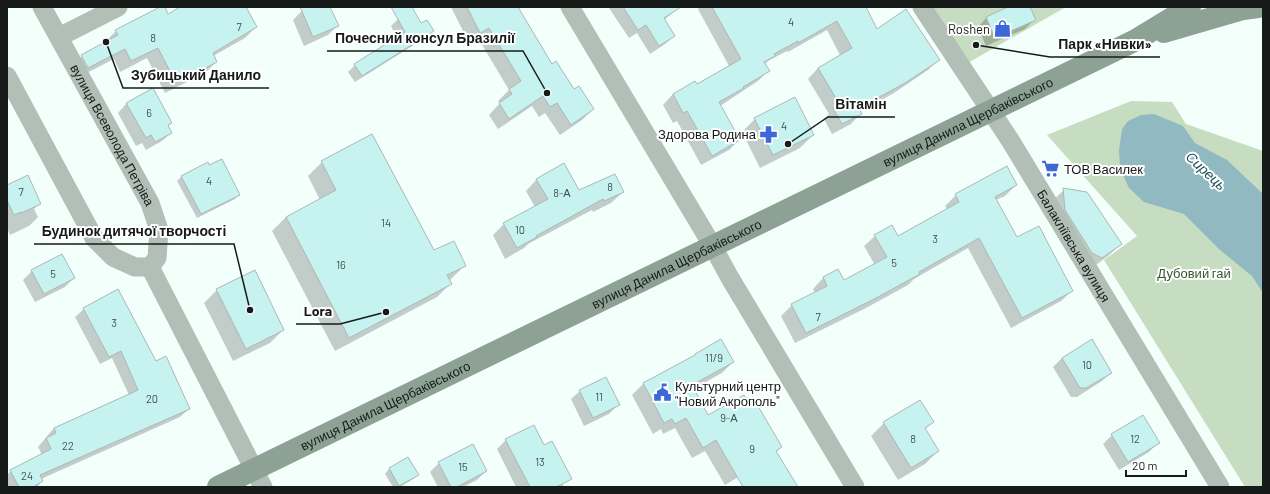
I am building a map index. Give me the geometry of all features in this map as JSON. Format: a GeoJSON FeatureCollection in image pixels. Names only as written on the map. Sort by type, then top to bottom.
{"type":"FeatureCollection","features":[{"type":"Feature","properties":{"kind":"main road","name":"вулиця Данила Щербаківського"},"geometry":{"type":"LineString","coordinates":[[218,487],[259,478],[712,245],[1136,40],[1190,7]]}},
{"type":"Feature","properties":{"kind":"main road","name":"вулиця Данила Щербаківського"},"geometry":{"type":"LineString","coordinates":[[1136,40],[1243,9],[1258,7]]}},
{"type":"Feature","properties":{"kind":"street","name":"вулиця Всеволода Петріва"},"geometry":{"type":"LineString","coordinates":[[42,7],[150,203],[159,230],[157,258],[150,267]]}},
{"type":"Feature","properties":{"kind":"street"},"geometry":{"type":"LineString","coordinates":[[59,37],[118,7]]}},
{"type":"Feature","properties":{"kind":"street"},"geometry":{"type":"LineString","coordinates":[[570,7],[712,245],[730,278],[856,487]]}},
{"type":"Feature","properties":{"kind":"street","name":"Балакліївська вулиця"},"geometry":{"type":"LineString","coordinates":[[922,7],[1010,140],[1220,487]]}},
{"type":"Feature","properties":{"kind":"street"},"geometry":{"type":"LineString","coordinates":[[7,76],[94,238],[113,257],[135,267],[150,267],[259,478]]}},
{"type":"Feature","properties":{"kind":"green space"},"geometry":{"type":"Polygon","coordinates":[[[928,7],[1066,7],[966,64],[928,7]]]}},
{"type":"Feature","properties":{"kind":"green space","name":"Дубовий гай"},"geometry":{"type":"Polygon","coordinates":[[[1131,101],[1172,102],[1186,124],[1263,151],[1263,487],[1245,487],[1104,260],[1137,236],[1047,135],[1131,101]]]}},
{"type":"Feature","properties":{"kind":"water","name":"Сирець"},"geometry":{"type":"Polygon","coordinates":[[[1154,114],[1183,126],[1195,143],[1227,160],[1263,194],[1263,293],[1252,276],[1220,250],[1184,214],[1144,202],[1129,188],[1120,168],[1119,150],[1122,129],[1128,121],[1141,115],[1154,114]]]}},
{"type":"Feature","properties":{"kind":"building"},"geometry":{"type":"Polygon","coordinates":[[[160,7],[165,7],[168,14],[180,7],[246,7],[257,27],[213,53],[217,62],[176,83],[158,48],[131,61],[125,49],[88,68],[81,55],[118,35],[115,30],[160,7]]]}},
{"type":"Feature","properties":{"kind":"building"},"geometry":{"type":"Polygon","coordinates":[[[300,7],[330,7],[339,26],[313,37],[300,7]]]}},
{"type":"Feature","properties":{"kind":"building"},"geometry":{"type":"Polygon","coordinates":[[[391,7],[412,7],[421,23],[427,20],[434,31],[362,76],[354,64],[405,32],[391,7]]]}},
{"type":"Feature","properties":{"kind":"building"},"geometry":{"type":"Polygon","coordinates":[[[467,7],[518,7],[552,64],[556,61],[574,89],[579,86],[594,109],[571,125],[557,103],[550,107],[543,96],[509,119],[499,103],[512,94],[509,89],[521,81],[489,28],[480,33],[467,7]]]}},
{"type":"Feature","properties":{"kind":"building"},"geometry":{"type":"Polygon","coordinates":[[[623,7],[681,7],[664,18],[675,36],[659,46],[646,25],[638,30],[623,7]]]}},
{"type":"Feature","properties":{"kind":"building"},"geometry":{"type":"Polygon","coordinates":[[[712,7],[866,7],[877,29],[906,9],[940,60],[905,83],[859,108],[862,114],[842,124],[833,108],[840,105],[818,68],[852,48],[837,21],[798,43],[798,41],[774,54],[775,56],[764,62],[770,71],[719,102],[740,140],[712,156],[687,111],[683,113],[673,94],[695,81],[697,84],[741,59],[712,7]]]}},
{"type":"Feature","properties":{"kind":"building","name":"Roshen"},"geometry":{"type":"Polygon","coordinates":[[[1008,7],[1030,7],[1036,20],[995,38],[986,17],[1008,7]]]}},
{"type":"Feature","properties":{"kind":"building"},"geometry":{"type":"Polygon","coordinates":[[[153,88],[172,123],[168,125],[172,133],[155,142],[151,135],[146,138],[126,103],[153,88]]]}},
{"type":"Feature","properties":{"kind":"building"},"geometry":{"type":"Polygon","coordinates":[[[795,97],[814,135],[773,155],[754,118],[795,97]]]}},
{"type":"Feature","properties":{"kind":"building"},"geometry":{"type":"Polygon","coordinates":[[[372,134],[434,250],[454,241],[466,266],[447,275],[452,284],[349,338],[286,217],[336,190],[321,161],[372,134]]]}},
{"type":"Feature","properties":{"kind":"building"},"geometry":{"type":"Polygon","coordinates":[[[222,159],[240,195],[201,214],[181,176],[208,162],[209,165],[222,159]]]}},
{"type":"Feature","properties":{"kind":"building"},"geometry":{"type":"Polygon","coordinates":[[[564,163],[579,190],[615,174],[624,192],[604,201],[603,199],[517,248],[503,223],[548,199],[536,179],[564,163]]]}},
{"type":"Feature","properties":{"kind":"building"},"geometry":{"type":"Polygon","coordinates":[[[1007,166],[1017,185],[995,197],[1017,237],[1039,226],[1073,291],[1022,318],[979,238],[919,272],[920,274],[806,333],[791,304],[827,286],[823,277],[838,269],[844,280],[887,257],[874,235],[892,225],[898,236],[959,202],[955,194],[1007,166]]]}},
{"type":"Feature","properties":{"kind":"building"},"geometry":{"type":"Polygon","coordinates":[[[28,175],[41,204],[14,215],[7,200],[7,185],[28,175]]]}},
{"type":"Feature","properties":{"kind":"building"},"geometry":{"type":"Polygon","coordinates":[[[1063,188],[1087,192],[1122,244],[1102,258],[1092,253],[1065,210],[1063,188]]]}},
{"type":"Feature","properties":{"kind":"building"},"geometry":{"type":"Polygon","coordinates":[[[62,254],[75,278],[44,294],[31,270],[62,254]]]}},
{"type":"Feature","properties":{"kind":"building"},"geometry":{"type":"Polygon","coordinates":[[[255,270],[284,330],[246,349],[216,289],[255,270]]]}},
{"type":"Feature","properties":{"kind":"building"},"geometry":{"type":"Polygon","coordinates":[[[118,289],[156,361],[166,356],[190,409],[40,475],[43,481],[33,487],[19,487],[10,470],[51,449],[46,438],[56,433],[54,428],[138,390],[121,351],[109,357],[83,308],[118,289]]]}},
{"type":"Feature","properties":{"kind":"building"},"geometry":{"type":"Polygon","coordinates":[[[721,339],[734,362],[692,385],[708,415],[744,395],[749,404],[755,401],[782,447],[776,451],[798,487],[743,487],[716,440],[703,448],[686,418],[675,424],[672,419],[664,423],[643,383],[721,339]]]}},
{"type":"Feature","properties":{"kind":"building"},"geometry":{"type":"Polygon","coordinates":[[[1092,339],[1112,373],[1086,388],[1080,388],[1062,358],[1092,339]]]}},
{"type":"Feature","properties":{"kind":"building"},"geometry":{"type":"Polygon","coordinates":[[[606,377],[620,405],[593,418],[579,390],[606,377]]]}},
{"type":"Feature","properties":{"kind":"building"},"geometry":{"type":"Polygon","coordinates":[[[920,400],[934,422],[925,428],[939,451],[911,468],[883,422],[920,400]]]}},
{"type":"Feature","properties":{"kind":"building"},"geometry":{"type":"Polygon","coordinates":[[[1143,415],[1160,443],[1128,462],[1111,434],[1143,415]]]}},
{"type":"Feature","properties":{"kind":"building"},"geometry":{"type":"Polygon","coordinates":[[[534,425],[544,445],[552,441],[572,479],[556,487],[530,487],[505,439],[534,425]]]}},
{"type":"Feature","properties":{"kind":"building"},"geometry":{"type":"Polygon","coordinates":[[[473,444],[487,471],[457,487],[451,487],[438,462],[473,444]]]}},
{"type":"Feature","properties":{"kind":"building"},"geometry":{"type":"Polygon","coordinates":[[[408,457],[419,475],[399,486],[389,468],[408,457]]]}},
{"type":"Feature","properties":{"kind":"place","name":"Roshen"},"geometry":{"type":"Point","coordinates":[1003,29]}},
{"type":"Feature","properties":{"kind":"place","name":"Зубицький Данило"},"geometry":{"type":"Point","coordinates":[106,42]}},
{"type":"Feature","properties":{"kind":"place","name":"Парк «Нивки»"},"geometry":{"type":"Point","coordinates":[976,45]}},
{"type":"Feature","properties":{"kind":"place","name":"Почесний консул Бразилії"},"geometry":{"type":"Point","coordinates":[547,93]}},
{"type":"Feature","properties":{"kind":"place","name":"Здорова Родина"},"geometry":{"type":"Point","coordinates":[769,134]}},
{"type":"Feature","properties":{"kind":"place","name":"Вітамін"},"geometry":{"type":"Point","coordinates":[788,144]}},
{"type":"Feature","properties":{"kind":"place","name":"ТОВ Василек"},"geometry":{"type":"Point","coordinates":[1051,169]}},
{"type":"Feature","properties":{"kind":"place","name":"Будинок дитячої творчості"},"geometry":{"type":"Point","coordinates":[250,310]}},
{"type":"Feature","properties":{"kind":"place","name":"Lora"},"geometry":{"type":"Point","coordinates":[386,312]}},
{"type":"Feature","properties":{"kind":"place","name":"Культурний центр \"Новий Акрополь\""},"geometry":{"type":"Point","coordinates":[662,393]}}]}
